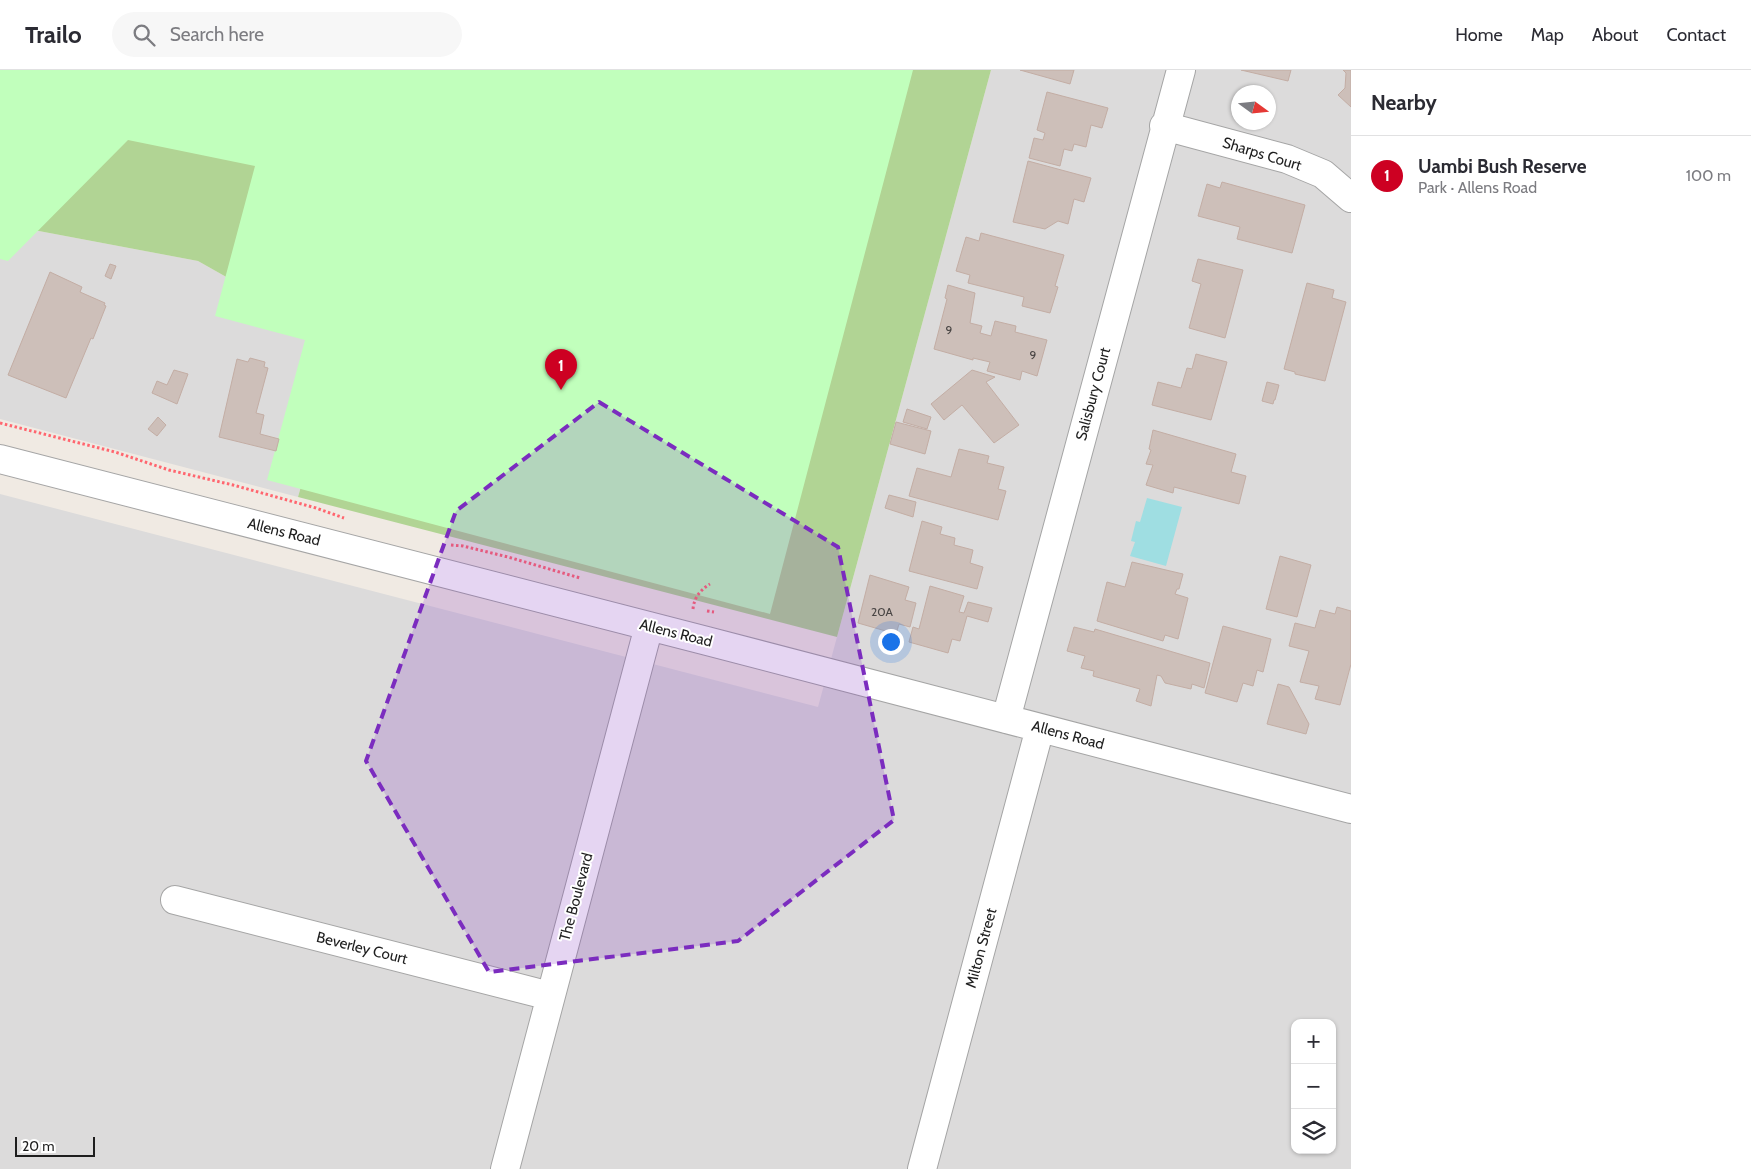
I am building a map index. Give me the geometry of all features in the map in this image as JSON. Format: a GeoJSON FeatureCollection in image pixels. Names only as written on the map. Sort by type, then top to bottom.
{"type":"FeatureCollection","features":[{"type":"Feature","properties":{"kind":"street","name":"Salisbury Court"},"geometry":{"type":"LineString","coordinates":[[1006,719],[1180,70]]}},
{"type":"Feature","properties":{"kind":"street","name":"Sharps Court"},"geometry":{"type":"LineString","coordinates":[[1164,126],[1287,159],[1323,174],[1351,198]]}},
{"type":"Feature","properties":{"kind":"street","name":"Allens Road"},"geometry":{"type":"LineString","coordinates":[[0,459],[1351,809]]}},
{"type":"Feature","properties":{"kind":"street","name":"The Boulevard"},"geometry":{"type":"LineString","coordinates":[[505,1169],[649,626]]}},
{"type":"Feature","properties":{"kind":"street","name":"Milton Street"},"geometry":{"type":"LineString","coordinates":[[922,1169],[1040,728]]}},
{"type":"Feature","properties":{"kind":"street","name":"Beverley Court"},"geometry":{"type":"LineString","coordinates":[[175,900],[550,996]]}},
{"type":"Feature","properties":{"kind":"path"},"geometry":{"type":"LineString","coordinates":[[0,423],[115,452],[169,470],[225,482],[346,518]]}},
{"type":"Feature","properties":{"kind":"path"},"geometry":{"type":"LineString","coordinates":[[444,546],[463,546],[585,579]]}},
{"type":"Feature","properties":{"kind":"path"},"geometry":{"type":"LineString","coordinates":[[693,609],[696,598],[702,589],[710,584]]}},
{"type":"Feature","properties":{"kind":"path"},"geometry":{"type":"LineString","coordinates":[[684,607],[714,612]]}},
{"type":"Feature","properties":{"kind":"highlighted area"},"geometry":{"type":"Polygon","coordinates":[[[599,402],[838,547],[894,820],[738,941],[489,972],[366,761],[456,511],[599,402]]]}},
{"type":"Feature","properties":{"kind":"shaded area"},"geometry":{"type":"Polygon","coordinates":[[[991,70],[1351,70],[1351,1169],[0,1169],[0,494],[818,707],[991,70]]]}},
{"type":"Feature","properties":{"kind":"shaded area"},"geometry":{"type":"Polygon","coordinates":[[[7,225],[198,261],[342,342],[298,497],[0,419],[0,241],[7,225]]]}},
{"type":"Feature","properties":{"kind":"green space"},"geometry":{"type":"Polygon","coordinates":[[[0,70],[991,70],[837,637],[298,497],[342,342],[198,261],[7,225],[0,70]]]}},
{"type":"Feature","properties":{"kind":"green space"},"geometry":{"type":"Polygon","coordinates":[[[0,70],[913,70],[770,614],[267,480],[305,340],[215,316],[255,166],[128,140],[8,261],[0,259],[0,70]]]}},
{"type":"Feature","properties":{"kind":"water"},"geometry":{"type":"Polygon","coordinates":[[[1147,498],[1182,507],[1166,566],[1130,556],[1135,542],[1131,541],[1136,521],[1140,522],[1147,498]]]}},
{"type":"Feature","properties":{"kind":"building"},"geometry":{"type":"Polygon","coordinates":[[[1020,70],[1074,70],[1070,84],[1020,70]]]}},
{"type":"Feature","properties":{"kind":"building"},"geometry":{"type":"Polygon","coordinates":[[[1241,70],[1291,70],[1288,81],[1241,70]]]}},
{"type":"Feature","properties":{"kind":"building"},"geometry":{"type":"Polygon","coordinates":[[[1343,70],[1351,70],[1351,107],[1338,95],[1345,88],[1346,73],[1343,70]]]}},
{"type":"Feature","properties":{"kind":"building"},"geometry":{"type":"Polygon","coordinates":[[[1047,92],[1108,108],[1102,128],[1091,125],[1086,147],[1074,144],[1072,151],[1064,149],[1060,166],[1029,158],[1034,138],[1043,140],[1045,133],[1037,130],[1047,92]]]}},
{"type":"Feature","properties":{"kind":"building"},"geometry":{"type":"Polygon","coordinates":[[[1028,161],[1091,178],[1084,202],[1074,199],[1068,224],[1058,221],[1045,229],[1013,222],[1028,161]]]}},
{"type":"Feature","properties":{"kind":"building"},"geometry":{"type":"Polygon","coordinates":[[[1222,182],[1305,205],[1292,253],[1237,239],[1240,227],[1198,216],[1207,184],[1220,188],[1222,182]]]}},
{"type":"Feature","properties":{"kind":"building"},"geometry":{"type":"Polygon","coordinates":[[[981,233],[1064,255],[1055,286],[1058,287],[1050,313],[1022,306],[1024,297],[968,283],[970,275],[956,271],[966,237],[979,241],[981,233]]]}},
{"type":"Feature","properties":{"kind":"building"},"geometry":{"type":"Polygon","coordinates":[[[1198,259],[1243,270],[1225,338],[1189,328],[1201,284],[1192,281],[1198,259]]]}},
{"type":"Feature","properties":{"kind":"building"},"geometry":{"type":"Polygon","coordinates":[[[110,264],[116,266],[111,279],[105,276],[110,264]]]}},
{"type":"Feature","properties":{"kind":"building"},"geometry":{"type":"Polygon","coordinates":[[[50,272],[82,287],[80,292],[105,303],[104,305],[106,306],[66,398],[8,375],[50,272]]]}},
{"type":"Feature","properties":{"kind":"building"},"geometry":{"type":"Polygon","coordinates":[[[1307,283],[1334,290],[1332,298],[1346,302],[1325,381],[1295,374],[1295,372],[1284,369],[1307,283]]]}},
{"type":"Feature","properties":{"kind":"building"},"geometry":{"type":"Polygon","coordinates":[[[948,285],[975,293],[970,323],[982,326],[980,333],[991,336],[995,321],[1016,326],[1015,332],[1047,340],[1037,376],[1022,371],[1020,380],[987,371],[990,362],[973,358],[973,360],[934,349],[947,299],[945,298],[948,285]]]}},
{"type":"Feature","properties":{"kind":"building"},"geometry":{"type":"Polygon","coordinates":[[[1196,354],[1227,362],[1211,420],[1152,405],[1158,382],[1181,388],[1187,368],[1192,369],[1196,354]]]}},
{"type":"Feature","properties":{"kind":"building"},"geometry":{"type":"Polygon","coordinates":[[[250,358],[265,362],[264,367],[268,368],[256,413],[264,415],[260,434],[279,439],[276,451],[219,437],[237,359],[248,362],[250,358]]]}},
{"type":"Feature","properties":{"kind":"building"},"geometry":{"type":"Polygon","coordinates":[[[174,370],[188,374],[177,404],[152,393],[157,381],[167,385],[174,370]]]}},
{"type":"Feature","properties":{"kind":"building"},"geometry":{"type":"Polygon","coordinates":[[[972,370],[995,377],[986,382],[1019,425],[994,443],[962,405],[944,420],[931,404],[972,370]]]}},
{"type":"Feature","properties":{"kind":"building"},"geometry":{"type":"Polygon","coordinates":[[[1267,382],[1279,385],[1273,404],[1262,401],[1267,382]]]}},
{"type":"Feature","properties":{"kind":"building"},"geometry":{"type":"Polygon","coordinates":[[[907,409],[931,417],[927,429],[903,422],[907,409]]]}},
{"type":"Feature","properties":{"kind":"building"},"geometry":{"type":"Polygon","coordinates":[[[158,417],[166,425],[157,436],[148,429],[158,417]]]}},
{"type":"Feature","properties":{"kind":"building"},"geometry":{"type":"Polygon","coordinates":[[[896,422],[931,431],[925,454],[890,444],[896,422]]]}},
{"type":"Feature","properties":{"kind":"building"},"geometry":{"type":"Polygon","coordinates":[[[1153,430],[1236,454],[1231,472],[1246,476],[1239,504],[1174,487],[1173,493],[1146,485],[1153,465],[1146,464],[1151,450],[1149,449],[1153,430]]]}},
{"type":"Feature","properties":{"kind":"building"},"geometry":{"type":"Polygon","coordinates":[[[959,449],[989,456],[987,463],[1004,467],[998,489],[1006,491],[998,520],[909,496],[917,468],[951,477],[959,449]]]}},
{"type":"Feature","properties":{"kind":"building"},"geometry":{"type":"Polygon","coordinates":[[[889,495],[916,502],[913,517],[885,508],[889,495]]]}},
{"type":"Feature","properties":{"kind":"building"},"geometry":{"type":"Polygon","coordinates":[[[922,521],[942,527],[940,534],[955,538],[954,545],[973,550],[970,563],[983,567],[977,589],[909,571],[922,521]]]}},
{"type":"Feature","properties":{"kind":"building"},"geometry":{"type":"Polygon","coordinates":[[[1280,556],[1311,565],[1297,617],[1266,609],[1280,556]]]}},
{"type":"Feature","properties":{"kind":"building"},"geometry":{"type":"Polygon","coordinates":[[[1132,562],[1183,574],[1179,589],[1177,589],[1175,594],[1188,598],[1178,639],[1165,635],[1163,641],[1097,621],[1107,582],[1125,587],[1132,562]]]}},
{"type":"Feature","properties":{"kind":"building"},"geometry":{"type":"Polygon","coordinates":[[[870,575],[909,587],[905,600],[916,603],[910,627],[899,624],[896,634],[858,623],[870,575]]]}},
{"type":"Feature","properties":{"kind":"building"},"geometry":{"type":"Polygon","coordinates":[[[930,586],[964,596],[959,612],[964,613],[968,602],[992,608],[988,622],[967,616],[960,641],[952,639],[948,653],[909,642],[913,627],[919,629],[930,586]]]}},
{"type":"Feature","properties":{"kind":"building"},"geometry":{"type":"Polygon","coordinates":[[[1337,607],[1351,611],[1351,664],[1340,705],[1315,699],[1319,686],[1300,682],[1309,651],[1289,646],[1295,623],[1315,628],[1320,610],[1335,614],[1337,607]]]}},
{"type":"Feature","properties":{"kind":"building"},"geometry":{"type":"Polygon","coordinates":[[[1223,626],[1271,639],[1263,672],[1257,670],[1253,686],[1243,683],[1237,702],[1205,693],[1223,626]]]}},
{"type":"Feature","properties":{"kind":"building"},"geometry":{"type":"Polygon","coordinates":[[[1074,627],[1094,632],[1095,629],[1210,663],[1204,688],[1192,684],[1191,689],[1165,683],[1161,676],[1157,675],[1151,706],[1136,701],[1140,689],[1093,676],[1094,671],[1081,668],[1085,656],[1067,651],[1074,627]]]}},
{"type":"Feature","properties":{"kind":"building"},"geometry":{"type":"Polygon","coordinates":[[[1278,684],[1289,687],[1309,724],[1306,734],[1267,724],[1278,684]]]}},
{"type":"Feature","properties":{"kind":"place","name":"Uambi Bush Reserve"},"geometry":{"type":"Point","coordinates":[561,390]}}]}
